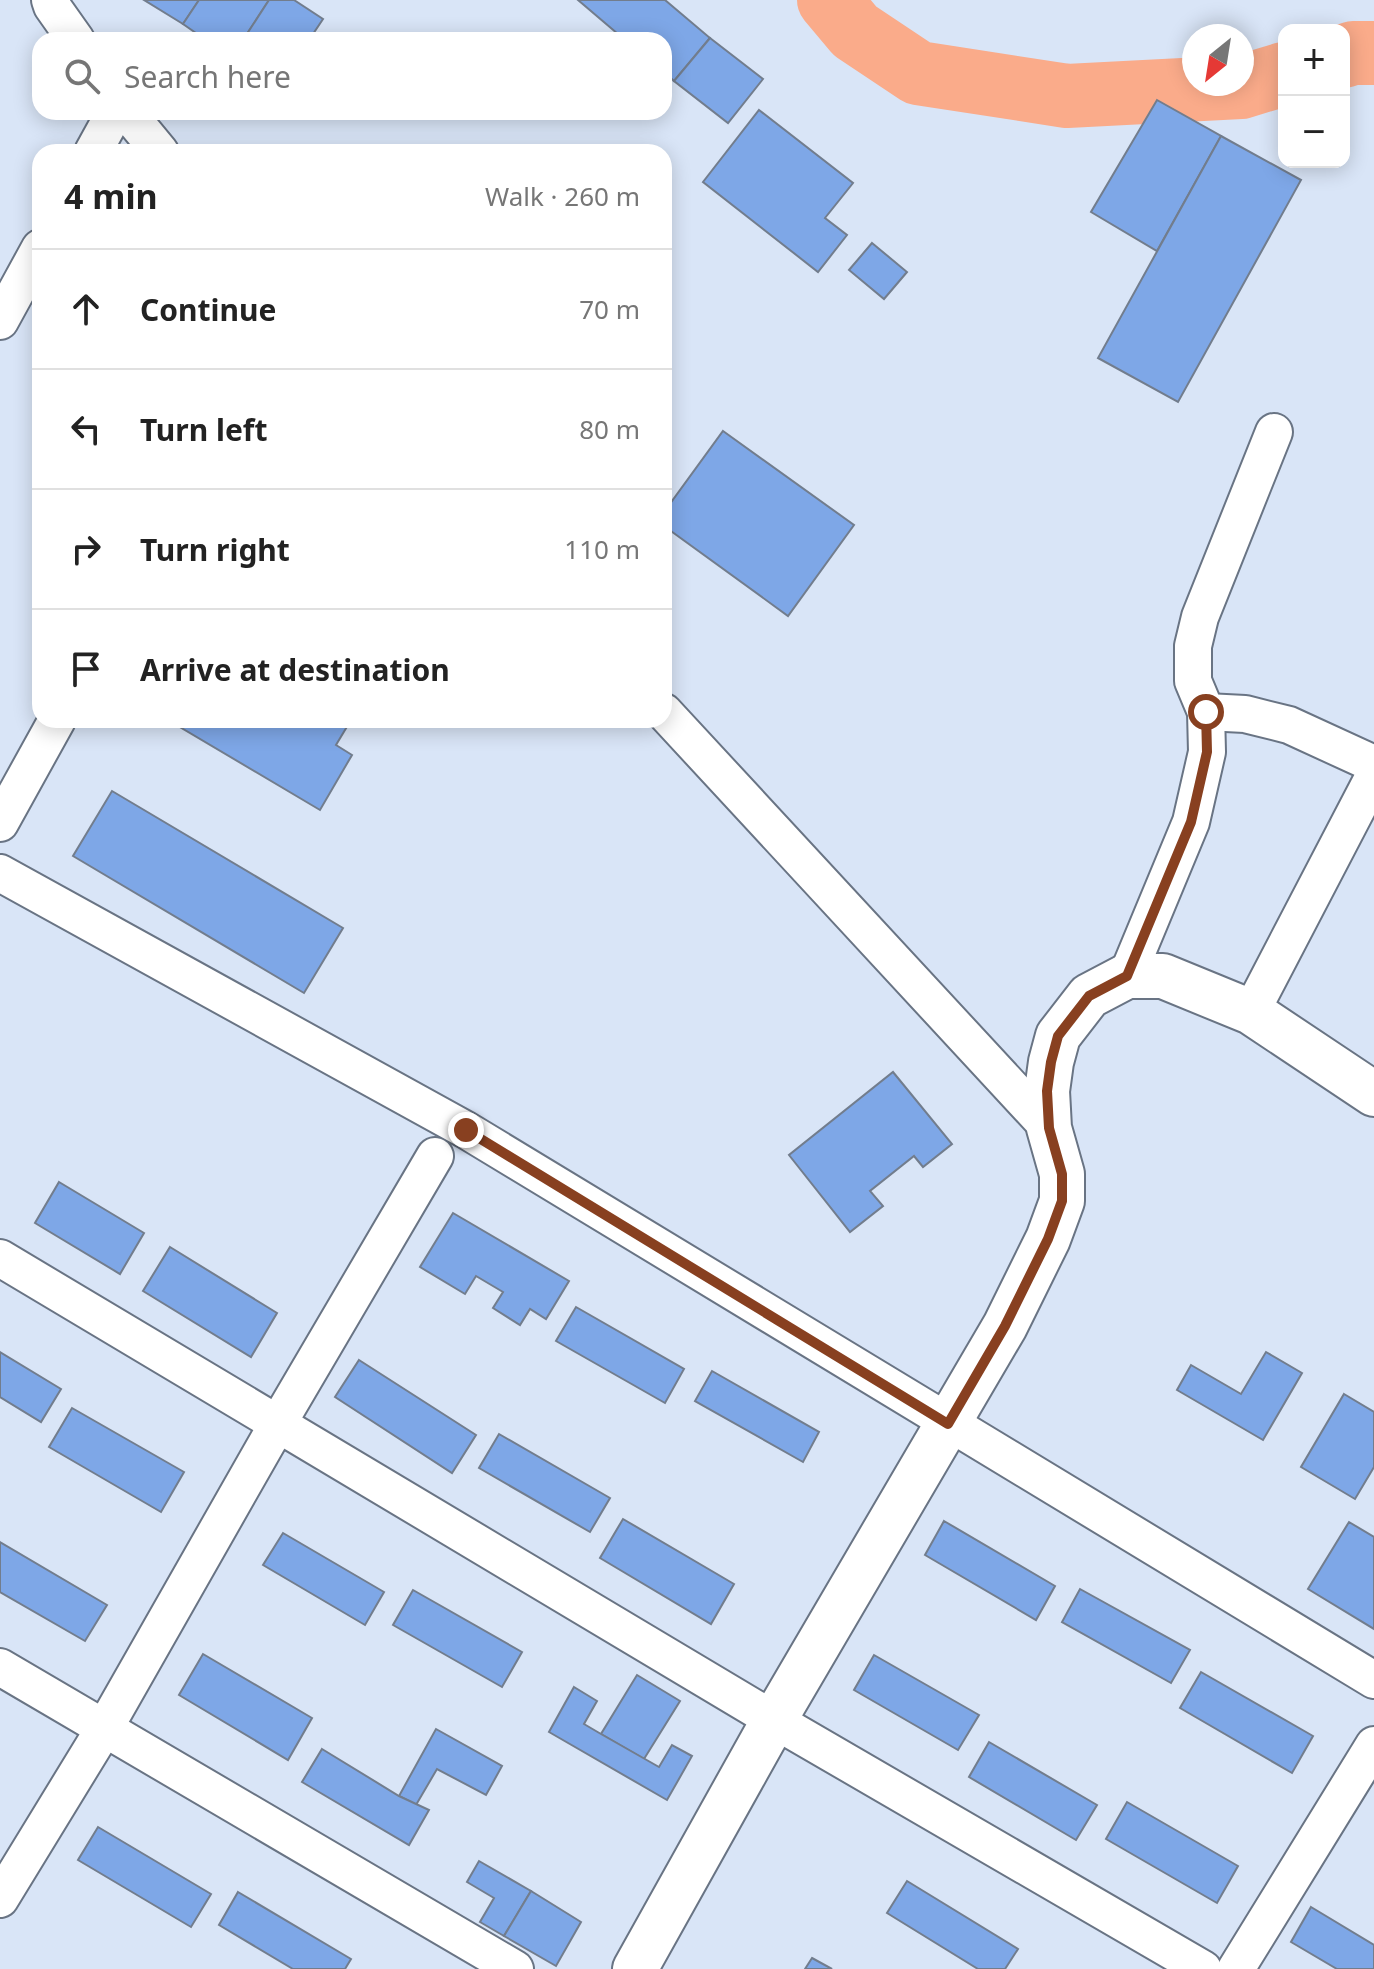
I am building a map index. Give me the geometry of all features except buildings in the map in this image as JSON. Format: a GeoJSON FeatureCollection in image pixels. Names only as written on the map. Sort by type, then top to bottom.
{"type":"FeatureCollection","features":[{"type":"Feature","properties":{"kind":"street"},"geometry":{"type":"LineString","coordinates":[[50,0],[70,32]]}},
{"type":"Feature","properties":{"kind":"street"},"geometry":{"type":"LineString","coordinates":[[97,144],[111,120]]}},
{"type":"Feature","properties":{"kind":"street"},"geometry":{"type":"LineString","coordinates":[[134,120],[153,144]]}},
{"type":"Feature","properties":{"kind":"street"},"geometry":{"type":"LineString","coordinates":[[0,321],[32,263]]}},
{"type":"Feature","properties":{"kind":"street"},"geometry":{"type":"LineString","coordinates":[[1127,976],[1191,822],[1207,752],[1206,712],[1193,681],[1193,646],[1200,617],[1274,432]]}},
{"type":"Feature","properties":{"kind":"street"},"geometry":{"type":"LineString","coordinates":[[1206,712],[1245,714],[1289,725],[1374,764]]}},
{"type":"Feature","properties":{"kind":"street"},"geometry":{"type":"LineString","coordinates":[[672,721],[1049,1128]]}},
{"type":"Feature","properties":{"kind":"street"},"geometry":{"type":"LineString","coordinates":[[0,823],[53,728]]}},
{"type":"Feature","properties":{"kind":"street"},"geometry":{"type":"LineString","coordinates":[[1251,1012],[1374,776]]}},
{"type":"Feature","properties":{"kind":"street"},"geometry":{"type":"LineString","coordinates":[[0,873],[466,1130],[1374,1680]]}},
{"type":"Feature","properties":{"kind":"street"},"geometry":{"type":"LineString","coordinates":[[635,1969],[774,1720],[1005,1326],[1048,1239],[1062,1201],[1062,1174],[1049,1128],[1047,1091],[1051,1062],[1058,1036],[1089,996],[1127,976],[1163,976],[1251,1012],[1374,1094]]}},
{"type":"Feature","properties":{"kind":"street"},"geometry":{"type":"LineString","coordinates":[[0,1899],[104,1729],[435,1156]]}},
{"type":"Feature","properties":{"kind":"street"},"geometry":{"type":"LineString","coordinates":[[0,1258],[774,1720],[1203,1969]]}},
{"type":"Feature","properties":{"kind":"street"},"geometry":{"type":"LineString","coordinates":[[0,1667],[515,1969]]}},
{"type":"Feature","properties":{"kind":"street"},"geometry":{"type":"LineString","coordinates":[[1236,1969],[1374,1745]]}},
{"type":"Feature","properties":{"kind":"waterway"},"geometry":{"type":"LineString","coordinates":[[829,0],[855,31],[918,73],[1067,96],[1241,87],[1278,76]]}},
{"type":"Feature","properties":{"kind":"waterway"},"geometry":{"type":"LineString","coordinates":[[1350,54],[1374,53]]}},
{"type":"Feature","properties":{"kind":"route"},"geometry":{"type":"LineString","coordinates":[[466,1130],[948,1424],[1005,1326],[1048,1239],[1062,1201],[1062,1174],[1049,1128],[1047,1091],[1058,1036],[1089,996],[1127,976],[1191,822],[1207,752],[1206,712]]}}]}
